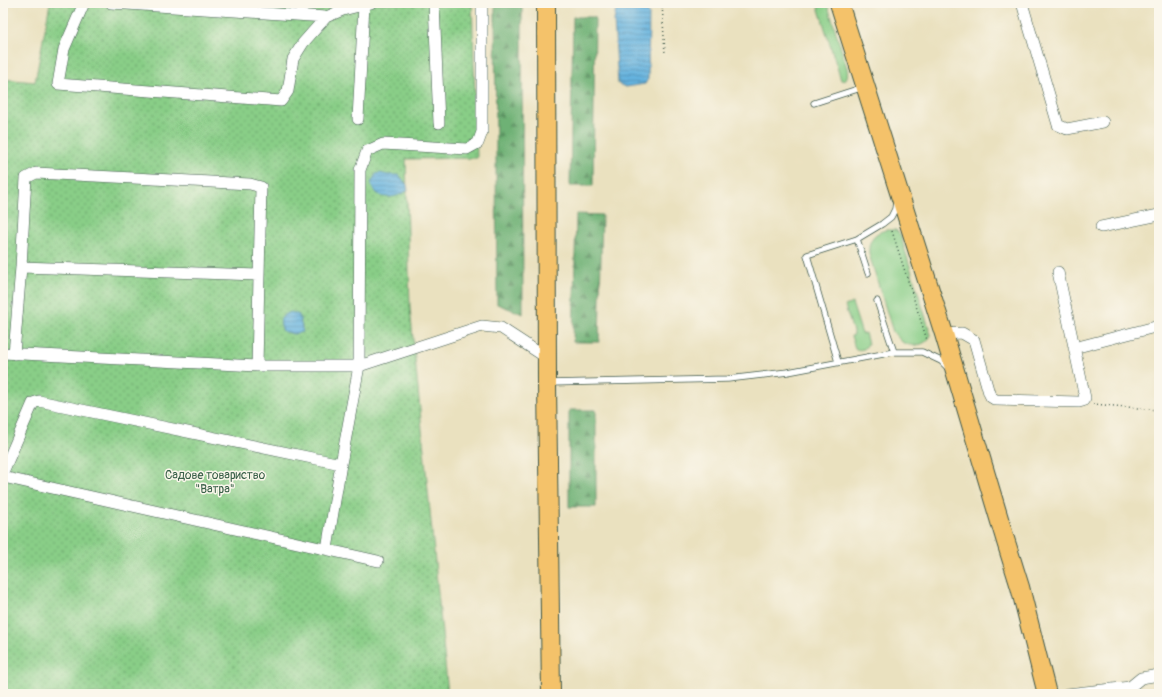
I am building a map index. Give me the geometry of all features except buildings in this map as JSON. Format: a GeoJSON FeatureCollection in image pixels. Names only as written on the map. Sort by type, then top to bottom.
{"type":"FeatureCollection","features":[{"type":"Feature","properties":{"kind":"highway"},"geometry":{"type":"LineString","coordinates":[[546,3],[547,383],[551,694]]}},
{"type":"Feature","properties":{"kind":"highway"},"geometry":{"type":"LineString","coordinates":[[839,3],[899,190],[935,337],[957,377],[1020,586],[1045,688]]}},
{"type":"Feature","properties":{"kind":"street"},"geometry":{"type":"LineString","coordinates":[[84,3],[64,49],[58,84],[281,101],[288,91],[293,59],[303,43],[326,17],[343,7],[368,4],[358,119]]}},
{"type":"Feature","properties":{"kind":"street"},"geometry":{"type":"LineString","coordinates":[[111,3],[326,17]]}},
{"type":"Feature","properties":{"kind":"street"},"geometry":{"type":"LineString","coordinates":[[434,3],[439,123]]}},
{"type":"Feature","properties":{"kind":"street"},"geometry":{"type":"LineString","coordinates":[[327,549],[359,366],[360,170],[367,151],[383,144],[466,149],[478,143],[482,132],[482,3]]}},
{"type":"Feature","properties":{"kind":"street"},"geometry":{"type":"LineString","coordinates":[[1022,3],[1058,125],[1067,129],[1103,122]]}},
{"type":"Feature","properties":{"kind":"street"},"geometry":{"type":"LineString","coordinates":[[257,366],[261,187],[250,184],[36,173],[26,178],[21,268],[9,354],[257,366],[359,366],[482,326],[502,328],[547,358]]}},
{"type":"Feature","properties":{"kind":"street"},"geometry":{"type":"LineString","coordinates":[[1101,227],[1159,215]]}},
{"type":"Feature","properties":{"kind":"street"},"geometry":{"type":"LineString","coordinates":[[21,268],[258,275]]}},
{"type":"Feature","properties":{"kind":"street"},"geometry":{"type":"LineString","coordinates":[[935,337],[962,333],[974,340],[989,393],[991,397],[996,400],[1083,401],[1085,398],[1058,272]]}},
{"type":"Feature","properties":{"kind":"street"},"geometry":{"type":"LineString","coordinates":[[1074,348],[1159,326]]}},
{"type":"Feature","properties":{"kind":"street"},"geometry":{"type":"LineString","coordinates":[[3,472],[33,403],[39,401],[341,464]]}},
{"type":"Feature","properties":{"kind":"street"},"geometry":{"type":"LineString","coordinates":[[3,478],[378,561]]}},
{"type":"Feature","properties":{"kind":"street"},"geometry":{"type":"LineString","coordinates":[[1066,694],[1131,691],[1141,678],[1159,675]]}},
{"type":"Feature","properties":{"kind":"lane"},"geometry":{"type":"LineString","coordinates":[[814,103],[866,87]]}},
{"type":"Feature","properties":{"kind":"lane"},"geometry":{"type":"LineString","coordinates":[[838,362],[807,255],[857,239],[891,218],[895,209],[899,190]]}},
{"type":"Feature","properties":{"kind":"lane"},"geometry":{"type":"LineString","coordinates":[[857,239],[868,273]]}},
{"type":"Feature","properties":{"kind":"lane"},"geometry":{"type":"LineString","coordinates":[[877,301],[894,352]]}},
{"type":"Feature","properties":{"kind":"lane"},"geometry":{"type":"LineString","coordinates":[[547,383],[728,379],[788,372],[894,352],[922,352],[941,361],[957,377]]}},
{"type":"Feature","properties":{"kind":"path"},"geometry":{"type":"LineString","coordinates":[[662,3],[665,54]]}},
{"type":"Feature","properties":{"kind":"path"},"geometry":{"type":"LineString","coordinates":[[892,231],[935,337]]}},
{"type":"Feature","properties":{"kind":"path"},"geometry":{"type":"LineString","coordinates":[[1079,402],[1159,410]]}},
{"type":"Feature","properties":{"kind":"green space","name":"Садове товариство \"Ватра\""},"geometry":{"type":"Polygon","coordinates":[[[50,3],[472,3],[477,158],[406,159],[410,308],[448,694],[3,694],[3,79],[35,82],[50,3]]]}},
{"type":"Feature","properties":{"kind":"green space"},"geometry":{"type":"Polygon","coordinates":[[[495,3],[522,3],[523,314],[497,304],[495,3]]]}},
{"type":"Feature","properties":{"kind":"green space"},"geometry":{"type":"Polygon","coordinates":[[[817,3],[827,3],[848,72],[844,81],[841,80],[817,3]]]}},
{"type":"Feature","properties":{"kind":"green space"},"geometry":{"type":"Polygon","coordinates":[[[573,17],[595,17],[593,186],[570,186],[573,17]]]}},
{"type":"Feature","properties":{"kind":"green space"},"geometry":{"type":"Polygon","coordinates":[[[576,214],[602,215],[599,342],[573,342],[576,214]]]}},
{"type":"Feature","properties":{"kind":"green space"},"geometry":{"type":"Polygon","coordinates":[[[896,230],[900,234],[931,335],[926,342],[922,344],[906,344],[902,342],[893,332],[869,254],[869,245],[872,238],[881,231],[896,230]]]}},
{"type":"Feature","properties":{"kind":"green space"},"geometry":{"type":"Polygon","coordinates":[[[852,303],[862,334],[865,333],[868,344],[864,349],[858,350],[855,348],[851,336],[854,335],[845,306],[852,303]]]}},
{"type":"Feature","properties":{"kind":"green space"},"geometry":{"type":"Polygon","coordinates":[[[569,410],[596,410],[596,507],[569,507],[569,410]]]}},
{"type":"Feature","properties":{"kind":"water"},"geometry":{"type":"Polygon","coordinates":[[[644,6],[649,14],[648,79],[645,84],[626,87],[618,84],[614,21],[616,9],[644,6]]]}},
{"type":"Feature","properties":{"kind":"water"},"geometry":{"type":"Polygon","coordinates":[[[376,174],[399,175],[407,185],[408,190],[397,196],[381,196],[373,189],[371,183],[376,174]]]}},
{"type":"Feature","properties":{"kind":"water"},"geometry":{"type":"Polygon","coordinates":[[[291,312],[299,315],[303,332],[293,334],[283,331],[280,321],[284,315],[291,312]]]}}]}
